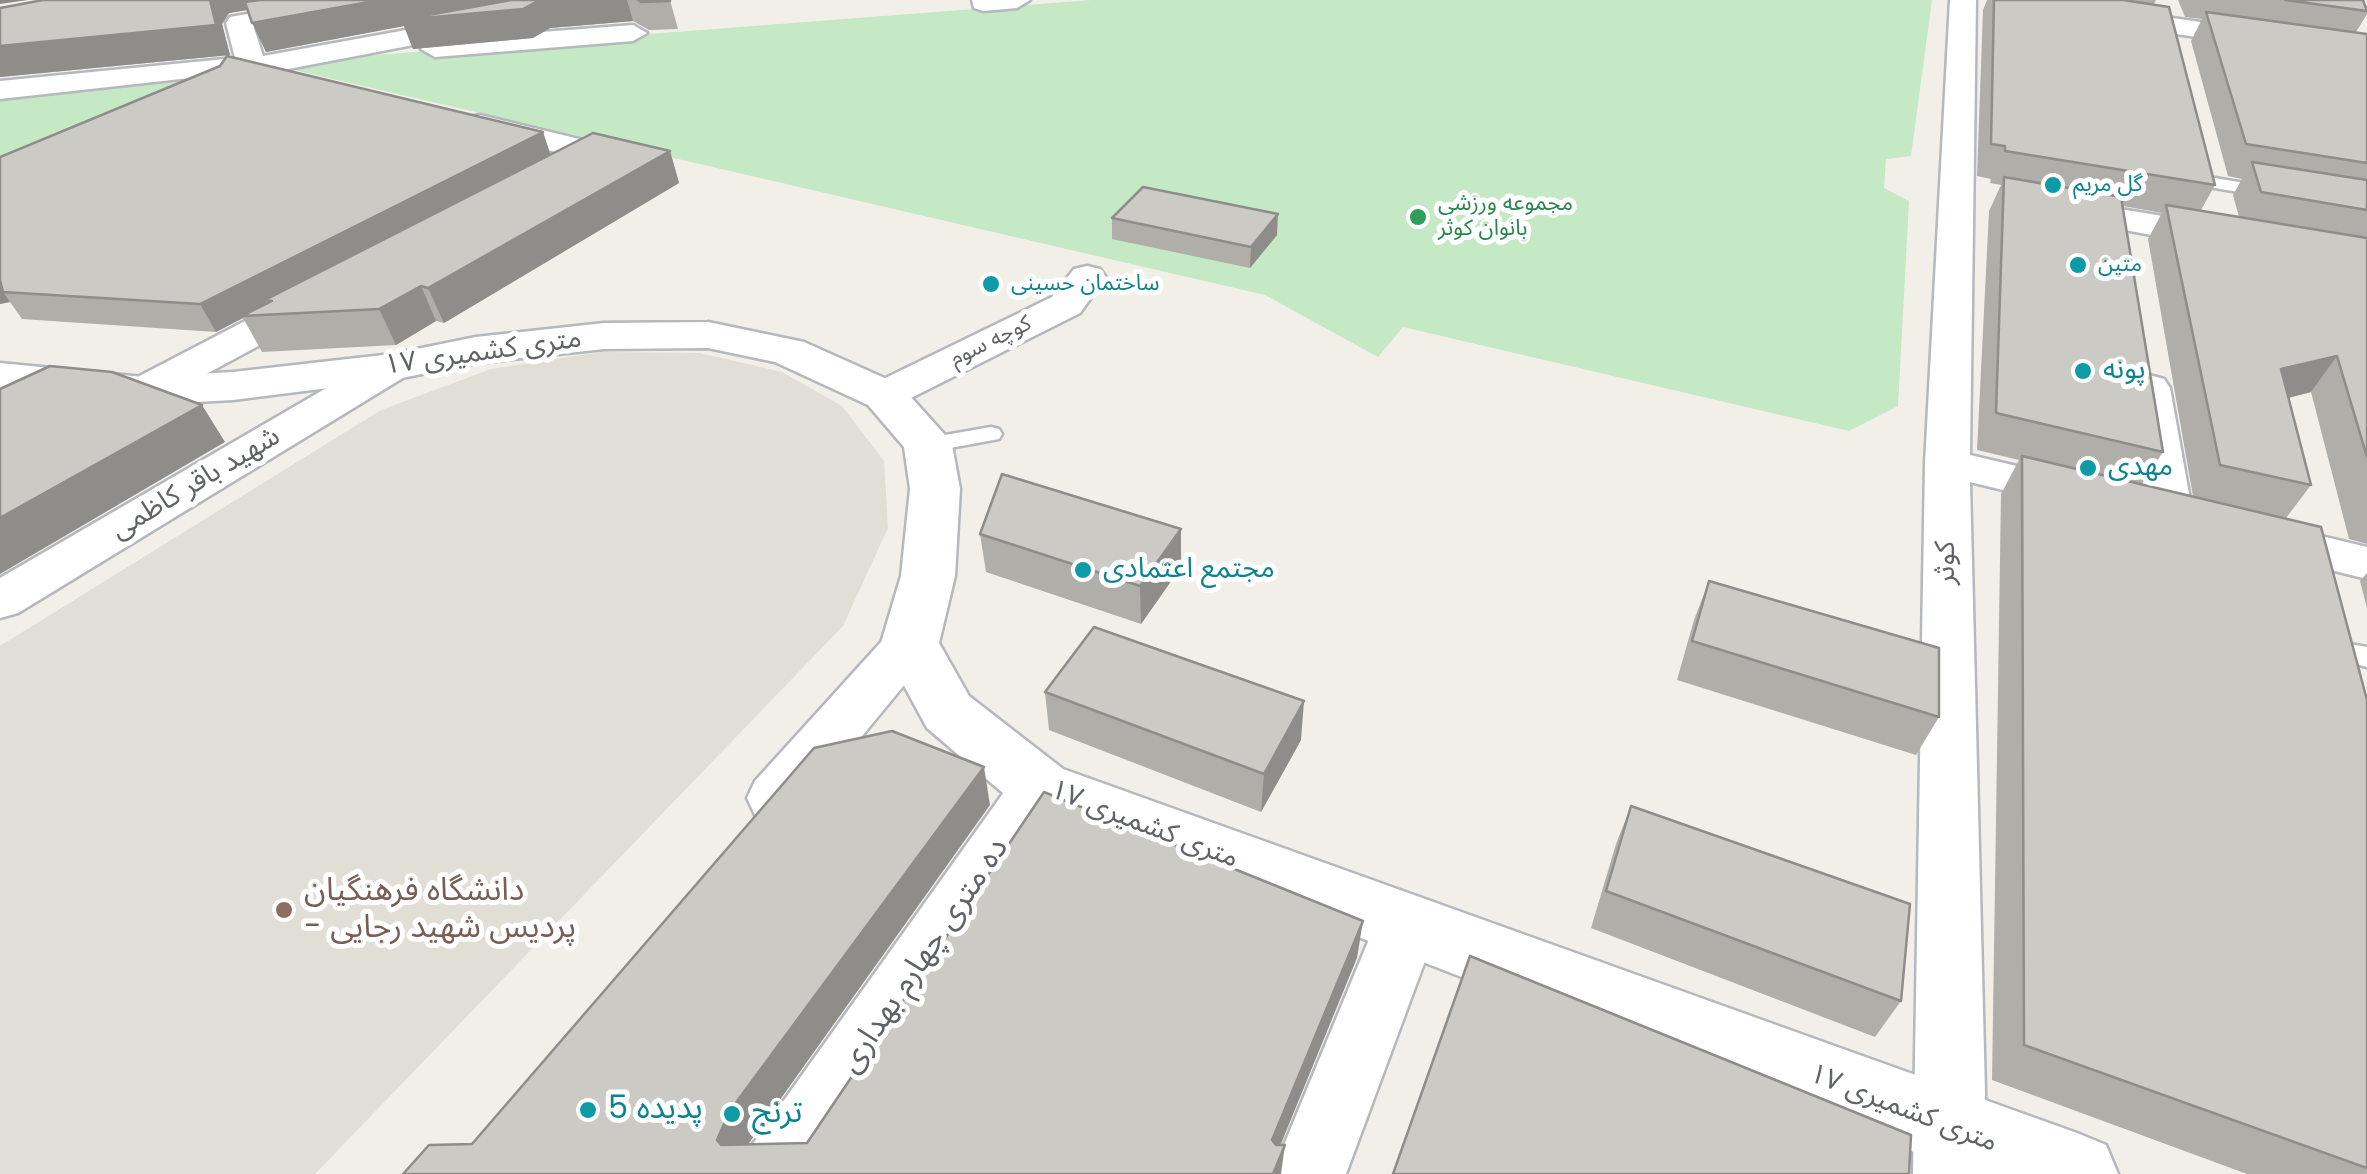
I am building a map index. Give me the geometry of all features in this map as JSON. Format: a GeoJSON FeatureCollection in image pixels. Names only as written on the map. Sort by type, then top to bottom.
{"type":"FeatureCollection","features":[{"type":"Feature","properties":{"kind":"street"},"geometry":{"type":"LineString","coordinates":[[328,86],[269,64],[240,23],[370,0]]}},
{"type":"Feature","properties":{"kind":"street"},"geometry":{"type":"LineString","coordinates":[[983,2],[1018,0]]}},
{"type":"Feature","properties":{"kind":"street","name":"کوثر"},"geometry":{"type":"LineString","coordinates":[[1951,1150],[1947,463],[1975,194],[1963,0]]}},
{"type":"Feature","properties":{"kind":"street"},"geometry":{"type":"LineString","coordinates":[[2074,12],[2167,13],[2367,54]]}},
{"type":"Feature","properties":{"kind":"street"},"geometry":{"type":"LineString","coordinates":[[2167,13],[2178,60]]}},
{"type":"Feature","properties":{"kind":"street"},"geometry":{"type":"LineString","coordinates":[[180,98],[269,64],[534,14]]}},
{"type":"Feature","properties":{"kind":"street"},"geometry":{"type":"LineString","coordinates":[[0,90],[217,66],[634,33]]}},
{"type":"Feature","properties":{"kind":"street"},"geometry":{"type":"LineString","coordinates":[[442,114],[593,152],[524,189]]}},
{"type":"Feature","properties":{"kind":"street"},"geometry":{"type":"LineString","coordinates":[[2200,147],[2222,237]]}},
{"type":"Feature","properties":{"kind":"street"},"geometry":{"type":"LineString","coordinates":[[2030,204],[2126,238],[2222,237],[2258,243]]}},
{"type":"Feature","properties":{"kind":"street","name":"کوچه سوم"},"geometry":{"type":"LineString","coordinates":[[884,395],[1066,306],[1086,277]]}},
{"type":"Feature","properties":{"kind":"street"},"geometry":{"type":"LineString","coordinates":[[143,391],[333,290]]}},
{"type":"Feature","properties":{"kind":"street","name":"۱۷ متری کشمیری"},"geometry":{"type":"LineString","coordinates":[[0,377],[143,391],[233,386],[392,367],[476,350],[604,336],[708,335],[788,351],[884,395],[928,445]]}},
{"type":"Feature","properties":{"kind":"street"},"geometry":{"type":"LineString","coordinates":[[2143,349],[2170,516]]}},
{"type":"Feature","properties":{"kind":"street","name":"شهید باقر کاظمی"},"geometry":{"type":"LineString","coordinates":[[0,601],[392,367]]}},
{"type":"Feature","properties":{"kind":"street"},"geometry":{"type":"LineString","coordinates":[[0,418],[62,386]]}},
{"type":"Feature","properties":{"kind":"street"},"geometry":{"type":"LineString","coordinates":[[744,835],[910,643],[928,576],[936,489],[928,445]]}},
{"type":"Feature","properties":{"kind":"street"},"geometry":{"type":"LineString","coordinates":[[1947,463],[2344,558],[2367,710]]}},
{"type":"Feature","properties":{"kind":"street","name":"۱۷ متری کشمیری"},"geometry":{"type":"LineString","coordinates":[[910,643],[948,712],[1040,787],[1406,923],[1951,1150],[2077,1174]]}},
{"type":"Feature","properties":{"kind":"street","name":"ده متری چهارم بهداری"},"geometry":{"type":"LineString","coordinates":[[776,1174],[1040,787]]}},
{"type":"Feature","properties":{"kind":"street"},"geometry":{"type":"LineString","coordinates":[[1309,1174],[1406,923]]}},
{"type":"Feature","properties":{"kind":"lane"},"geometry":{"type":"LineString","coordinates":[[2209,182],[2288,195]]}},
{"type":"Feature","properties":{"kind":"lane"},"geometry":{"type":"LineString","coordinates":[[928,445],[991,434]]}},
{"type":"Feature","properties":{"kind":"shaded area","name":"دانشگاه فرهنگیان - پردیس شهید رجایی"},"geometry":{"type":"Polygon","coordinates":[[[601,352],[700,353],[782,372],[842,406],[884,461],[888,528],[843,626],[315,1174],[0,1174],[0,646],[381,410],[491,369],[601,352]]]}},
{"type":"Feature","properties":{"kind":"green space","name":"مجموعه ورزشی بانوان کوثر"},"geometry":{"type":"Polygon","coordinates":[[[1092,0],[1932,0],[1911,156],[1886,159],[1884,188],[1909,201],[1898,406],[1849,431],[1403,327],[1378,357],[1265,295],[277,66],[311,60],[1092,0]]]}},
{"type":"Feature","properties":{"kind":"green space"},"geometry":{"type":"Polygon","coordinates":[[[229,71],[0,168],[0,96],[229,71]]]}},
{"type":"Feature","properties":{"kind":"building"},"geometry":{"type":"Polygon","coordinates":[[[43,0],[210,0],[216,25],[0,46],[0,8],[43,0]]]}},
{"type":"Feature","properties":{"kind":"building"},"geometry":{"type":"Polygon","coordinates":[[[380,0],[252,23],[245,2],[380,0]]]}},
{"type":"Feature","properties":{"kind":"building"},"geometry":{"type":"Polygon","coordinates":[[[511,0],[540,0],[523,9],[401,20],[511,0]]]}},
{"type":"Feature","properties":{"kind":"building"},"geometry":{"type":"Polygon","coordinates":[[[1994,0],[2123,0],[2169,7],[2215,185],[2005,151],[2005,146],[1991,144],[1994,0]]]}},
{"type":"Feature","properties":{"kind":"building"},"geometry":{"type":"Polygon","coordinates":[[[2285,0],[2363,0],[2367,11],[2285,0]]]}},
{"type":"Feature","properties":{"kind":"building"},"geometry":{"type":"Polygon","coordinates":[[[2206,12],[2367,34],[2367,163],[2246,144],[2206,12]]]}},
{"type":"Feature","properties":{"kind":"building"},"geometry":{"type":"Polygon","coordinates":[[[227,56],[543,132],[200,304],[3,292],[0,157],[220,66],[227,56]]]}},
{"type":"Feature","properties":{"kind":"building"},"geometry":{"type":"Polygon","coordinates":[[[593,133],[670,151],[428,288],[421,286],[379,309],[242,316],[272,301],[265,300],[593,133]]]}},
{"type":"Feature","properties":{"kind":"building"},"geometry":{"type":"Polygon","coordinates":[[[2252,162],[2367,180],[2367,210],[2261,192],[2252,162]]]}},
{"type":"Feature","properties":{"kind":"building"},"geometry":{"type":"Polygon","coordinates":[[[2004,177],[2121,197],[2163,452],[1996,413],[2004,177]]]}},
{"type":"Feature","properties":{"kind":"building"},"geometry":{"type":"Polygon","coordinates":[[[1143,187],[1278,214],[1251,247],[1112,218],[1143,187]]]}},
{"type":"Feature","properties":{"kind":"building"},"geometry":{"type":"Polygon","coordinates":[[[2166,205],[2367,238],[2367,457],[2337,356],[2281,369],[2311,485],[2220,465],[2166,205]]]}},
{"type":"Feature","properties":{"kind":"building"},"geometry":{"type":"Polygon","coordinates":[[[50,366],[112,372],[202,405],[0,518],[0,389],[50,366]]]}},
{"type":"Feature","properties":{"kind":"building"},"geometry":{"type":"Polygon","coordinates":[[[2022,456],[2321,527],[2367,700],[2367,1168],[2024,1045],[2022,456]]]}},
{"type":"Feature","properties":{"kind":"building"},"geometry":{"type":"Polygon","coordinates":[[[1002,474],[1181,529],[1140,586],[980,534],[1002,474]]]}},
{"type":"Feature","properties":{"kind":"building"},"geometry":{"type":"Polygon","coordinates":[[[1709,581],[1939,648],[1939,717],[1692,641],[1709,581]]]}},
{"type":"Feature","properties":{"kind":"building"},"geometry":{"type":"Polygon","coordinates":[[[1094,627],[1304,701],[1264,774],[1045,692],[1094,627]]]}},
{"type":"Feature","properties":{"kind":"building"},"geometry":{"type":"Polygon","coordinates":[[[892,731],[984,767],[729,1112],[717,1140],[721,1145],[807,1143],[1044,792],[1363,921],[1272,1140],[1276,1145],[1285,1145],[1273,1174],[403,1174],[429,1145],[472,1144],[814,748],[892,731]]]}},
{"type":"Feature","properties":{"kind":"building"},"geometry":{"type":"Polygon","coordinates":[[[1631,806],[1910,904],[1901,1001],[1606,891],[1631,806]]]}},
{"type":"Feature","properties":{"kind":"building"},"geometry":{"type":"Polygon","coordinates":[[[1470,956],[1911,1135],[1909,1174],[1393,1174],[1470,956]]]}},
{"type":"Feature","properties":{"kind":"place","name":"گل مریم"},"geometry":{"type":"Point","coordinates":[2053,185]}},
{"type":"Feature","properties":{"kind":"place","name":"مجموعه ورزشی بانوان کوثر"},"geometry":{"type":"Point","coordinates":[1418,217]}},
{"type":"Feature","properties":{"kind":"place","name":"متین"},"geometry":{"type":"Point","coordinates":[2078,265]}},
{"type":"Feature","properties":{"kind":"place","name":"ساختمان حسینی"},"geometry":{"type":"Point","coordinates":[991,284]}},
{"type":"Feature","properties":{"kind":"place","name":"پونه"},"geometry":{"type":"Point","coordinates":[2083,371]}},
{"type":"Feature","properties":{"kind":"place","name":"مهدی"},"geometry":{"type":"Point","coordinates":[2088,468]}},
{"type":"Feature","properties":{"kind":"place","name":"مجتمع اعتمادی"},"geometry":{"type":"Point","coordinates":[1083,570]}},
{"type":"Feature","properties":{"kind":"place","name":"دانشگاه فرهنگیان - پردیس شهید رجایی"},"geometry":{"type":"Point","coordinates":[284,910]}},
{"type":"Feature","properties":{"kind":"place","name":"پدیده 5"},"geometry":{"type":"Point","coordinates":[588,1110]}},
{"type":"Feature","properties":{"kind":"place","name":"ترنج"},"geometry":{"type":"Point","coordinates":[732,1114]}}]}
